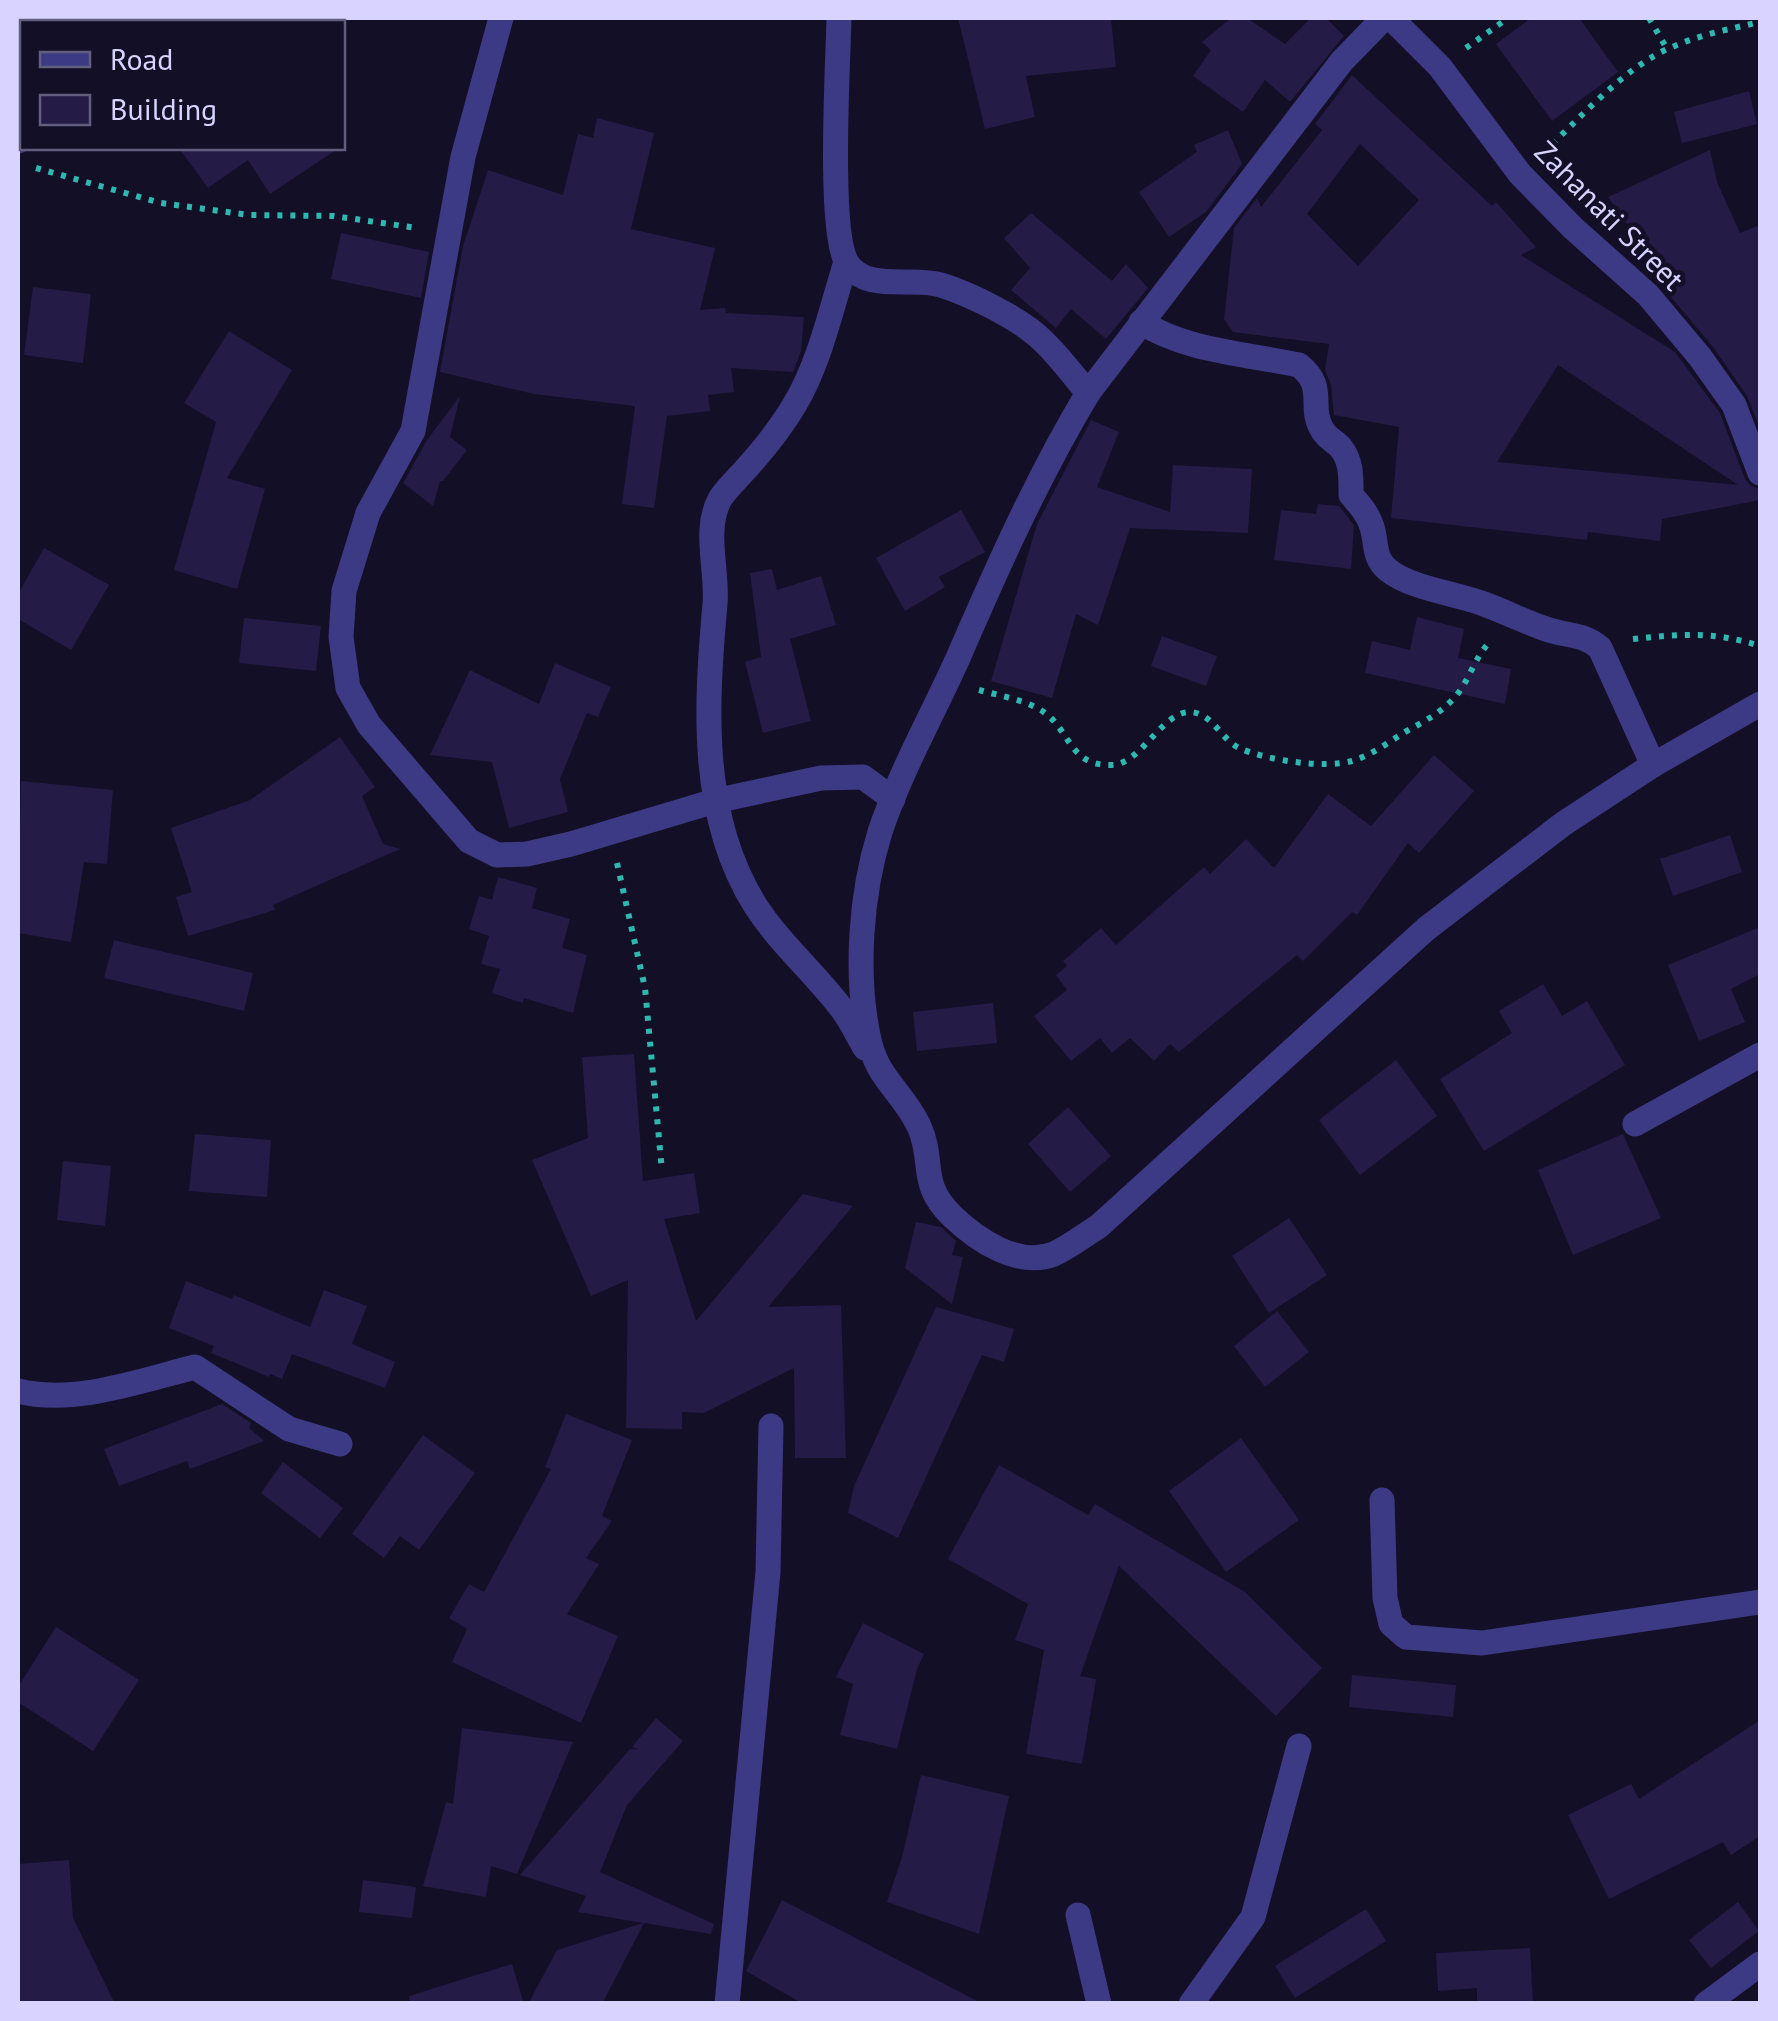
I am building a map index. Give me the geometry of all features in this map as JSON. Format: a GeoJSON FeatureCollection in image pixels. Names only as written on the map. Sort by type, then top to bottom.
{"type":"FeatureCollection","features":[{"type":"Feature","properties":{"kind":"street"},"geometry":{"type":"LineString","coordinates":[[501,18],[463,157],[413,431],[368,513],[344,591],[341,637],[348,688],[368,724],[469,841],[482,849],[512,856],[715,801],[843,776],[863,777],[893,799]]}},
{"type":"Feature","properties":{"kind":"street"},"geometry":{"type":"LineString","coordinates":[[839,18],[838,215],[846,262],[818,351],[796,403],[720,499],[714,515],[716,587],[708,704],[715,801],[723,838],[755,905],[788,951],[843,1010],[877,1069],[911,1110],[923,1136],[932,1193],[953,1217],[994,1248],[1020,1256],[1042,1257],[1056,1253],[1099,1226],[1426,929],[1563,824],[1760,704]]}},
{"type":"Feature","properties":{"kind":"street"},"geometry":{"type":"LineString","coordinates":[[877,1069],[868,1035],[863,949],[868,890],[880,834],[1053,450],[1088,392],[1342,61],[1388,18]]}},
{"type":"Feature","properties":{"kind":"street","name":"Zahanati Street"},"geometry":{"type":"LineString","coordinates":[[1388,18],[1440,67],[1520,174],[1648,296],[1700,357],[1734,405],[1760,473]]}},
{"type":"Feature","properties":{"kind":"street"},"geometry":{"type":"LineString","coordinates":[[846,262],[857,274],[872,281],[936,283],[1002,314],[1040,338],[1088,392]]}},
{"type":"Feature","properties":{"kind":"street"},"geometry":{"type":"LineString","coordinates":[[1141,322],[1158,333],[1192,344],[1299,365],[1317,387],[1317,412],[1323,431],[1344,451],[1351,468],[1351,495],[1373,528],[1376,554],[1388,570],[1516,619],[1556,632],[1587,636],[1600,648],[1653,766]]}},
{"type":"Feature","properties":{"kind":"street"},"geometry":{"type":"LineString","coordinates":[[1635,1124],[1760,1055]]}},
{"type":"Feature","properties":{"kind":"street"},"geometry":{"type":"LineString","coordinates":[[18,1391],[44,1398],[195,1368],[289,1430],[340,1444]]}},
{"type":"Feature","properties":{"kind":"street"},"geometry":{"type":"LineString","coordinates":[[727,2004],[768,1572],[772,1426]]}},
{"type":"Feature","properties":{"kind":"street"},"geometry":{"type":"LineString","coordinates":[[1382,1500],[1385,1598],[1391,1624],[1406,1638],[1482,1644],[1760,1602]]}},
{"type":"Feature","properties":{"kind":"street"},"geometry":{"type":"LineString","coordinates":[[1191,2004],[1253,1918],[1299,1746]]}},
{"type":"Feature","properties":{"kind":"street"},"geometry":{"type":"LineString","coordinates":[[1078,1915],[1099,2004]]}},
{"type":"Feature","properties":{"kind":"street"},"geometry":{"type":"LineString","coordinates":[[1706,2004],[1760,1964]]}},
{"type":"Feature","properties":{"kind":"path"},"geometry":{"type":"LineString","coordinates":[[1440,67],[1508,18]]}},
{"type":"Feature","properties":{"kind":"path"},"geometry":{"type":"LineString","coordinates":[[1649,18],[1667,49]]}},
{"type":"Feature","properties":{"kind":"path"},"geometry":{"type":"LineString","coordinates":[[1520,174],[1617,84],[1667,49],[1760,22]]}},
{"type":"Feature","properties":{"kind":"path"},"geometry":{"type":"LineString","coordinates":[[18,163],[161,203],[248,215],[334,216],[448,231]]}},
{"type":"Feature","properties":{"kind":"path"},"geometry":{"type":"LineString","coordinates":[[948,680],[1036,707],[1057,721],[1079,758],[1091,763],[1115,765],[1128,760],[1174,716],[1184,712],[1199,714],[1236,747],[1271,758],[1334,765],[1356,761],[1434,716],[1456,696],[1486,646],[1516,619]]}},
{"type":"Feature","properties":{"kind":"path"},"geometry":{"type":"LineString","coordinates":[[1587,636],[1625,639],[1692,632],[1760,646]]}},
{"type":"Feature","properties":{"kind":"path"},"geometry":{"type":"LineString","coordinates":[[610,832],[645,988],[662,1171]]}},
{"type":"Feature","properties":{"kind":"building"},"geometry":{"type":"Polygon","coordinates":[[[958,18],[1111,18],[1116,67],[1026,76],[1035,117],[985,129],[958,18]]]}},
{"type":"Feature","properties":{"kind":"building"},"geometry":{"type":"Polygon","coordinates":[[[1231,18],[1247,18],[1285,44],[1311,18],[1326,18],[1344,36],[1290,102],[1265,80],[1243,112],[1193,76],[1211,50],[1202,42],[1231,18]]]}},
{"type":"Feature","properties":{"kind":"building"},"geometry":{"type":"Polygon","coordinates":[[[1531,18],[1579,18],[1618,72],[1552,121],[1496,44],[1531,18]]]}},
{"type":"Feature","properties":{"kind":"building"},"geometry":{"type":"Polygon","coordinates":[[[1352,75],[1492,206],[1496,202],[1536,247],[1521,255],[1675,352],[1720,413],[1745,479],[1760,489],[1760,500],[1662,519],[1660,541],[1588,532],[1587,540],[1391,518],[1399,427],[1334,415],[1325,370],[1329,344],[1233,332],[1224,319],[1234,228],[1257,198],[1261,207],[1322,130],[1315,124],[1352,75]],[[1360,144],[1307,214],[1358,266],[1419,200],[1360,144]],[[1558,365],[1497,462],[1738,485],[1558,365]]]}},
{"type":"Feature","properties":{"kind":"building"},"geometry":{"type":"Polygon","coordinates":[[[1749,91],[1757,124],[1682,143],[1674,112],[1749,91]]]}},
{"type":"Feature","properties":{"kind":"building"},"geometry":{"type":"Polygon","coordinates":[[[597,118],[654,133],[631,229],[715,248],[700,310],[725,308],[726,313],[804,317],[801,351],[793,372],[731,368],[734,392],[708,395],[710,411],[667,416],[654,508],[622,504],[635,406],[534,394],[440,372],[463,246],[488,170],[563,195],[578,134],[593,138],[597,118]]]}},
{"type":"Feature","properties":{"kind":"building"},"geometry":{"type":"Polygon","coordinates":[[[1228,130],[1242,164],[1206,212],[1169,237],[1139,192],[1197,152],[1194,145],[1228,130]]]}},
{"type":"Feature","properties":{"kind":"building"},"geometry":{"type":"Polygon","coordinates":[[[180,150],[336,150],[270,194],[248,160],[208,188],[180,150]]]}},
{"type":"Feature","properties":{"kind":"building"},"geometry":{"type":"Polygon","coordinates":[[[1710,150],[1717,182],[1740,233],[1760,225],[1760,429],[1747,396],[1713,347],[1665,290],[1608,197],[1710,150]]]}},
{"type":"Feature","properties":{"kind":"building"},"geometry":{"type":"Polygon","coordinates":[[[1031,213],[1112,281],[1126,264],[1148,288],[1106,339],[1071,309],[1056,328],[1011,290],[1030,268],[1004,238],[1031,213]]]}},
{"type":"Feature","properties":{"kind":"building"},"geometry":{"type":"Polygon","coordinates":[[[341,233],[429,252],[421,298],[331,279],[341,233]]]}},
{"type":"Feature","properties":{"kind":"building"},"geometry":{"type":"Polygon","coordinates":[[[33,287],[91,294],[83,363],[24,355],[33,287]]]}},
{"type":"Feature","properties":{"kind":"building"},"geometry":{"type":"Polygon","coordinates":[[[229,331],[292,370],[227,478],[265,489],[237,589],[174,570],[216,422],[184,403],[229,331]]]}},
{"type":"Feature","properties":{"kind":"building"},"geometry":{"type":"Polygon","coordinates":[[[460,396],[450,437],[467,450],[440,481],[433,506],[403,483],[427,440],[460,396]]]}},
{"type":"Feature","properties":{"kind":"building"},"geometry":{"type":"Polygon","coordinates":[[[1091,420],[1119,432],[1097,487],[1170,512],[1173,465],[1252,469],[1248,533],[1130,528],[1098,625],[1076,614],[1052,698],[991,681],[1037,524],[1091,420]]]}},
{"type":"Feature","properties":{"kind":"building"},"geometry":{"type":"Polygon","coordinates":[[[1318,504],[1339,506],[1354,525],[1351,569],[1274,560],[1281,510],[1316,514],[1318,504]]]}},
{"type":"Feature","properties":{"kind":"building"},"geometry":{"type":"Polygon","coordinates":[[[961,510],[985,552],[939,577],[945,587],[905,611],[876,558],[961,510]]]}},
{"type":"Feature","properties":{"kind":"building"},"geometry":{"type":"Polygon","coordinates":[[[44,548],[109,585],[71,650],[18,619],[18,594],[44,548]]]}},
{"type":"Feature","properties":{"kind":"building"},"geometry":{"type":"Polygon","coordinates":[[[772,569],[777,590],[821,576],[836,625],[790,639],[811,721],[763,733],[745,662],[761,657],[750,573],[772,569]]]}},
{"type":"Feature","properties":{"kind":"building"},"geometry":{"type":"Polygon","coordinates":[[[1417,617],[1464,629],[1458,658],[1511,669],[1505,704],[1365,673],[1372,641],[1410,650],[1417,617]]]}},
{"type":"Feature","properties":{"kind":"building"},"geometry":{"type":"Polygon","coordinates":[[[244,618],[321,626],[316,671],[239,663],[244,618]]]}},
{"type":"Feature","properties":{"kind":"building"},"geometry":{"type":"Polygon","coordinates":[[[1162,636],[1217,656],[1206,686],[1151,666],[1162,636]]]}},
{"type":"Feature","properties":{"kind":"building"},"geometry":{"type":"Polygon","coordinates":[[[555,663],[611,687],[598,717],[587,713],[560,779],[568,812],[509,828],[492,762],[430,755],[470,670],[539,704],[555,663]]]}},
{"type":"Feature","properties":{"kind":"building"},"geometry":{"type":"Polygon","coordinates":[[[340,737],[375,787],[362,796],[383,844],[400,849],[273,905],[275,910],[188,936],[176,897],[192,892],[171,828],[250,800],[340,737]]]}},
{"type":"Feature","properties":{"kind":"building"},"geometry":{"type":"Polygon","coordinates":[[[1434,755],[1474,791],[1419,853],[1408,843],[1357,915],[1352,912],[1303,961],[1297,955],[1179,1052],[1170,1044],[1154,1061],[1130,1038],[1112,1053],[1100,1038],[1071,1061],[1034,1016],[1067,990],[1056,975],[1067,966],[1063,961],[1101,928],[1116,945],[1204,867],[1210,874],[1246,839],[1274,868],[1328,794],[1371,826],[1434,755]]]}},
{"type":"Feature","properties":{"kind":"building"},"geometry":{"type":"Polygon","coordinates":[[[21,781],[113,790],[107,864],[84,862],[71,942],[18,933],[21,781]]]}},
{"type":"Feature","properties":{"kind":"building"},"geometry":{"type":"Polygon","coordinates":[[[1730,835],[1742,872],[1673,896],[1660,859],[1730,835]]]}},
{"type":"Feature","properties":{"kind":"building"},"geometry":{"type":"Polygon","coordinates":[[[498,877],[537,888],[532,908],[570,919],[562,948],[587,955],[573,1013],[492,993],[500,969],[481,964],[489,936],[469,929],[479,896],[492,900],[498,877]]]}},
{"type":"Feature","properties":{"kind":"building"},"geometry":{"type":"Polygon","coordinates":[[[1760,927],[1760,974],[1731,989],[1745,1022],[1699,1041],[1668,965],[1760,927]]]}},
{"type":"Feature","properties":{"kind":"building"},"geometry":{"type":"Polygon","coordinates":[[[114,940],[253,973],[244,1011],[104,978],[114,940]]]}},
{"type":"Feature","properties":{"kind":"building"},"geometry":{"type":"Polygon","coordinates":[[[1543,984],[1562,1016],[1587,1001],[1625,1065],[1484,1151],[1440,1079],[1512,1033],[1499,1011],[1543,984]]]}},
{"type":"Feature","properties":{"kind":"building"},"geometry":{"type":"Polygon","coordinates":[[[993,1003],[997,1043],[917,1051],[913,1012],[993,1003]]]}},
{"type":"Feature","properties":{"kind":"building"},"geometry":{"type":"Polygon","coordinates":[[[634,1054],[643,1181],[694,1173],[700,1213],[664,1219],[696,1321],[803,1194],[853,1206],[768,1307],[841,1305],[846,1458],[795,1458],[794,1368],[704,1413],[682,1412],[682,1429],[626,1428],[628,1280],[591,1296],[532,1160],[588,1138],[582,1057],[634,1054]]]}},
{"type":"Feature","properties":{"kind":"building"},"geometry":{"type":"Polygon","coordinates":[[[1396,1060],[1437,1116],[1360,1175],[1319,1120],[1396,1060]]]}},
{"type":"Feature","properties":{"kind":"building"},"geometry":{"type":"Polygon","coordinates":[[[1068,1107],[1111,1156],[1070,1192],[1028,1144],[1068,1107]]]}},
{"type":"Feature","properties":{"kind":"building"},"geometry":{"type":"Polygon","coordinates":[[[195,1134],[271,1140],[267,1197],[189,1191],[195,1134]]]}},
{"type":"Feature","properties":{"kind":"building"},"geometry":{"type":"Polygon","coordinates":[[[1623,1134],[1661,1218],[1573,1255],[1538,1170],[1623,1134]]]}},
{"type":"Feature","properties":{"kind":"building"},"geometry":{"type":"Polygon","coordinates":[[[63,1161],[111,1166],[105,1226],[57,1220],[63,1161]]]}},
{"type":"Feature","properties":{"kind":"building"},"geometry":{"type":"Polygon","coordinates":[[[1289,1218],[1327,1275],[1269,1313],[1232,1256],[1289,1218]]]}},
{"type":"Feature","properties":{"kind":"building"},"geometry":{"type":"Polygon","coordinates":[[[916,1222],[941,1227],[956,1241],[952,1255],[963,1257],[952,1304],[905,1268],[916,1222]]]}},
{"type":"Feature","properties":{"kind":"building"},"geometry":{"type":"Polygon","coordinates":[[[186,1281],[232,1299],[234,1295],[310,1327],[324,1290],[367,1306],[352,1344],[395,1362],[385,1388],[292,1354],[282,1379],[211,1353],[214,1346],[169,1328],[186,1281]]]}},
{"type":"Feature","properties":{"kind":"building"},"geometry":{"type":"Polygon","coordinates":[[[936,1307],[1014,1329],[1004,1362],[982,1355],[898,1538],[848,1513],[854,1486],[936,1307]]]}},
{"type":"Feature","properties":{"kind":"building"},"geometry":{"type":"Polygon","coordinates":[[[1277,1311],[1309,1352],[1265,1387],[1234,1346],[1277,1311]]]}},
{"type":"Feature","properties":{"kind":"building"},"geometry":{"type":"Polygon","coordinates":[[[222,1404],[251,1423],[249,1428],[264,1441],[190,1469],[187,1461],[119,1486],[104,1449],[222,1404]]]}},
{"type":"Feature","properties":{"kind":"building"},"geometry":{"type":"Polygon","coordinates":[[[566,1414],[632,1440],[602,1516],[612,1521],[586,1558],[599,1564],[567,1614],[618,1636],[581,1723],[452,1662],[467,1629],[449,1618],[469,1584],[484,1592],[551,1469],[545,1467],[566,1414]]]}},
{"type":"Feature","properties":{"kind":"building"},"geometry":{"type":"Polygon","coordinates":[[[423,1435],[475,1473],[419,1550],[400,1536],[384,1558],[352,1534],[423,1435]]]}},
{"type":"Feature","properties":{"kind":"building"},"geometry":{"type":"Polygon","coordinates":[[[1241,1438],[1299,1520],[1226,1572],[1169,1491],[1241,1438]]]}},
{"type":"Feature","properties":{"kind":"building"},"geometry":{"type":"Polygon","coordinates":[[[283,1462],[343,1508],[320,1538],[261,1493],[283,1462]]]}},
{"type":"Feature","properties":{"kind":"building"},"geometry":{"type":"Polygon","coordinates":[[[999,1465],[1088,1515],[1095,1504],[1245,1592],[1322,1668],[1276,1716],[1119,1566],[1080,1676],[1096,1679],[1082,1764],[1026,1754],[1044,1650],[1015,1640],[1028,1604],[948,1559],[999,1465]]]}},
{"type":"Feature","properties":{"kind":"building"},"geometry":{"type":"Polygon","coordinates":[[[863,1623],[924,1654],[897,1749],[840,1735],[853,1684],[836,1677],[863,1623]]]}},
{"type":"Feature","properties":{"kind":"building"},"geometry":{"type":"Polygon","coordinates":[[[56,1627],[139,1680],[93,1751],[18,1702],[18,1687],[56,1627]]]}},
{"type":"Feature","properties":{"kind":"building"},"geometry":{"type":"Polygon","coordinates":[[[1352,1675],[1456,1685],[1453,1717],[1349,1707],[1352,1675]]]}},
{"type":"Feature","properties":{"kind":"building"},"geometry":{"type":"Polygon","coordinates":[[[656,1718],[683,1741],[627,1805],[600,1872],[714,1924],[711,1934],[644,1923],[602,2004],[528,2004],[557,1950],[643,1923],[578,1912],[586,1896],[520,1875],[630,1749],[639,1750],[632,1747],[656,1718]]]}},
{"type":"Feature","properties":{"kind":"building"},"geometry":{"type":"Polygon","coordinates":[[[1760,1720],[1760,1836],[1731,1855],[1723,1842],[1609,1899],[1568,1815],[1631,1784],[1639,1799],[1760,1720]]]}},
{"type":"Feature","properties":{"kind":"building"},"geometry":{"type":"Polygon","coordinates":[[[462,1728],[573,1742],[517,1874],[491,1866],[486,1897],[423,1886],[446,1802],[453,1804],[462,1728]]]}},
{"type":"Feature","properties":{"kind":"building"},"geometry":{"type":"Polygon","coordinates":[[[921,1775],[1009,1796],[979,1934],[887,1902],[921,1775]]]}},
{"type":"Feature","properties":{"kind":"building"},"geometry":{"type":"Polygon","coordinates":[[[69,1860],[73,1918],[115,2004],[18,2004],[18,1864],[69,1860]]]}},
{"type":"Feature","properties":{"kind":"building"},"geometry":{"type":"Polygon","coordinates":[[[363,1880],[416,1887],[412,1918],[359,1912],[363,1880]]]}},
{"type":"Feature","properties":{"kind":"building"},"geometry":{"type":"Polygon","coordinates":[[[782,1900],[983,2004],[803,2004],[746,1971],[782,1900]]]}},
{"type":"Feature","properties":{"kind":"building"},"geometry":{"type":"Polygon","coordinates":[[[1738,1902],[1759,1931],[1711,1968],[1689,1940],[1738,1902]]]}},
{"type":"Feature","properties":{"kind":"building"},"geometry":{"type":"Polygon","coordinates":[[[1366,1909],[1386,1941],[1295,1998],[1275,1966],[1366,1909]]]}},
{"type":"Feature","properties":{"kind":"building"},"geometry":{"type":"Polygon","coordinates":[[[1530,1948],[1533,2004],[1477,2004],[1477,1988],[1438,1991],[1436,1953],[1530,1948]]]}},
{"type":"Feature","properties":{"kind":"building"},"geometry":{"type":"Polygon","coordinates":[[[512,1964],[524,2004],[410,2004],[409,1996],[512,1964]]]}}]}
